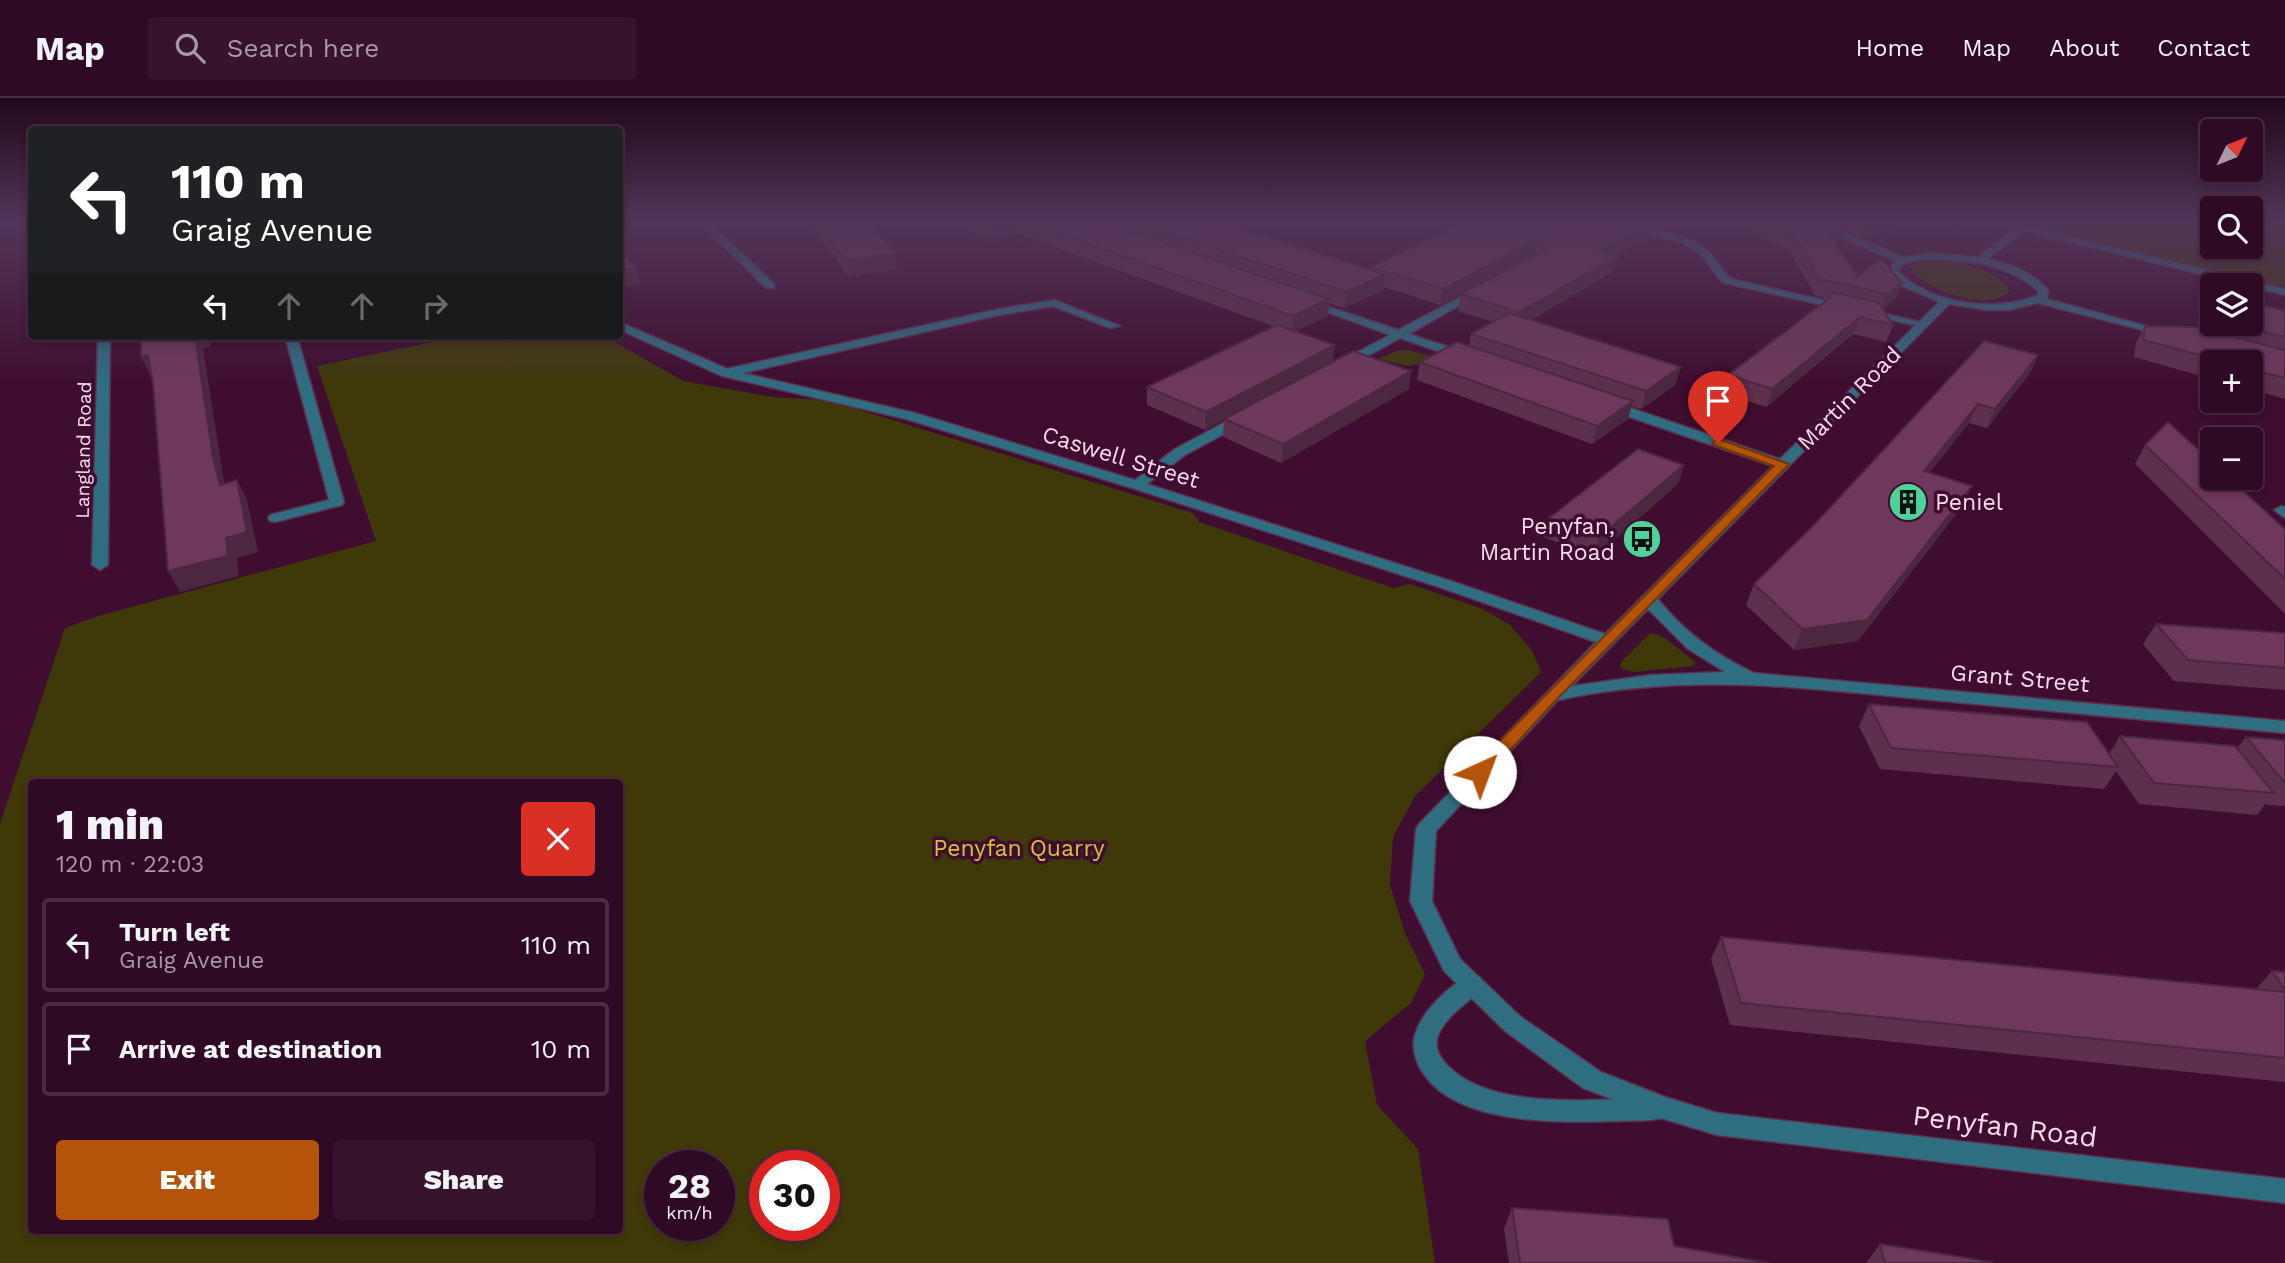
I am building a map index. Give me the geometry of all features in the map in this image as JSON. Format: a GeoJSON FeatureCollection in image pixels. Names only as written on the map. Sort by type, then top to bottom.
{"type":"FeatureCollection","features":[{"type":"Feature","properties":{"kind":"street"},"geometry":{"type":"LineString","coordinates":[[759,275],[770,286]]}},
{"type":"Feature","properties":{"kind":"street"},"geometry":{"type":"LineString","coordinates":[[1720,275],[1728,281],[1923,324]]}},
{"type":"Feature","properties":{"kind":"street"},"geometry":{"type":"LineString","coordinates":[[1895,275],[1924,293],[1947,300],[1997,307],[2019,306],[2043,297],[2043,290],[2036,281],[2025,275]]}},
{"type":"Feature","properties":{"kind":"street"},"geometry":{"type":"LineString","coordinates":[[2221,275],[2285,292]]}},
{"type":"Feature","properties":{"kind":"street"},"geometry":{"type":"LineString","coordinates":[[1326,373],[1493,284]]}},
{"type":"Feature","properties":{"kind":"street"},"geometry":{"type":"LineString","coordinates":[[1292,298],[1476,360]]}},
{"type":"Feature","properties":{"kind":"street","name":"Martin Road"},"geometry":{"type":"LineString","coordinates":[[1717,1124],[1664,1108],[1592,1080],[1513,1024],[1452,965],[1421,901],[1426,829],[1607,640],[1947,300]]}},
{"type":"Feature","properties":{"kind":"street"},"geometry":{"type":"LineString","coordinates":[[2039,300],[2184,338]]}},
{"type":"Feature","properties":{"kind":"street"},"geometry":{"type":"LineString","coordinates":[[726,373],[999,312],[1054,303],[1114,326]]}},
{"type":"Feature","properties":{"kind":"street","name":"Caswell Street"},"geometry":{"type":"LineString","coordinates":[[623,327],[726,373],[910,416],[1137,485],[1445,584],[1607,640]]}},
{"type":"Feature","properties":{"kind":"street","name":"Langland Road"},"geometry":{"type":"LineString","coordinates":[[100,565],[104,340]]}},
{"type":"Feature","properties":{"kind":"street"},"geometry":{"type":"LineString","coordinates":[[275,519],[337,502],[293,340]]}},
{"type":"Feature","properties":{"kind":"street"},"geometry":{"type":"LineString","coordinates":[[1593,400],[1783,464]]}},
{"type":"Feature","properties":{"kind":"street"},"geometry":{"type":"LineString","coordinates":[[1137,485],[1180,452],[1253,412]]}},
{"type":"Feature","properties":{"kind":"street","name":"Grant Street"},"geometry":{"type":"LineString","coordinates":[[1648,599],[1666,623],[1695,647],[1721,665],[1751,678]]}},
{"type":"Feature","properties":{"kind":"street","name":"Grant Street"},"geometry":{"type":"LineString","coordinates":[[1552,696],[1607,683],[1693,677],[1751,678],[2285,727]]}},
{"type":"Feature","properties":{"kind":"street"},"geometry":{"type":"LineString","coordinates":[[1472,984],[1427,1032],[1424,1054],[1434,1070],[1455,1088],[1478,1099],[1511,1107],[1549,1110],[1664,1108]]}},
{"type":"Feature","properties":{"kind":"street","name":"Penyfan Road"},"geometry":{"type":"LineString","coordinates":[[1717,1124],[2285,1191]]}},
{"type":"Feature","properties":{"kind":"green space"},"geometry":{"type":"Polygon","coordinates":[[[1994,275],[2010,291],[1987,300],[1972,299],[1942,291],[1917,276],[1994,275]]]}},
{"type":"Feature","properties":{"kind":"green space"},"geometry":{"type":"Polygon","coordinates":[[[2263,275],[2285,275],[2285,289],[2263,284],[2263,275]]]}},
{"type":"Feature","properties":{"kind":"green space","name":"Penyfan Quarry"},"geometry":{"type":"Polygon","coordinates":[[[443,340],[611,340],[683,381],[772,397],[825,400],[1193,513],[1199,522],[1393,588],[1410,584],[1483,609],[1510,625],[1532,650],[1541,672],[1415,796],[1393,837],[1390,885],[1405,933],[1425,975],[1411,1003],[1365,1041],[1377,1105],[1418,1149],[1435,1263],[0,1263],[0,824],[65,628],[98,616],[376,541],[317,366],[443,340]]]}},
{"type":"Feature","properties":{"kind":"green space"},"geometry":{"type":"Polygon","coordinates":[[[1408,350],[1444,360],[1407,366],[1379,359],[1396,351],[1408,350]]]}},
{"type":"Feature","properties":{"kind":"green space"},"geometry":{"type":"Polygon","coordinates":[[[1650,633],[1668,640],[1695,661],[1695,664],[1634,672],[1622,669],[1620,665],[1623,660],[1650,633]]]}},
{"type":"Feature","properties":{"kind":"building"},"geometry":{"type":"Polygon","coordinates":[[[1178,275],[1260,275],[1329,299],[1293,316],[1178,275]]]}},
{"type":"Feature","properties":{"kind":"building"},"geometry":{"type":"Polygon","coordinates":[[[1296,275],[1382,275],[1346,292],[1296,275]]]}},
{"type":"Feature","properties":{"kind":"building"},"geometry":{"type":"Polygon","coordinates":[[[1398,275],[1469,275],[1443,289],[1398,275]]]}},
{"type":"Feature","properties":{"kind":"building"},"geometry":{"type":"Polygon","coordinates":[[[1496,275],[1584,275],[1519,312],[1461,294],[1496,275]]]}},
{"type":"Feature","properties":{"kind":"building"},"geometry":{"type":"Polygon","coordinates":[[[1818,275],[1896,275],[1902,283],[1888,294],[1820,279],[1818,275]]]}},
{"type":"Feature","properties":{"kind":"building"},"geometry":{"type":"Polygon","coordinates":[[[1827,291],[1878,302],[1893,325],[1860,317],[1772,389],[1728,375],[1831,297],[1827,291]]]}},
{"type":"Feature","properties":{"kind":"building"},"geometry":{"type":"Polygon","coordinates":[[[2263,305],[2285,311],[2285,337],[2263,332],[2263,305]]]}},
{"type":"Feature","properties":{"kind":"building"},"geometry":{"type":"Polygon","coordinates":[[[1509,313],[1681,367],[1646,391],[1471,334],[1509,313]]]}},
{"type":"Feature","properties":{"kind":"building"},"geometry":{"type":"Polygon","coordinates":[[[1277,325],[1335,345],[1206,412],[1147,387],[1277,325]]]}},
{"type":"Feature","properties":{"kind":"building"},"geometry":{"type":"Polygon","coordinates":[[[2145,326],[2195,327],[2200,328],[2200,336],[2230,336],[2285,350],[2285,378],[2263,372],[2263,350],[2200,350],[2200,355],[2143,340],[2145,326]]]}},
{"type":"Feature","properties":{"kind":"building"},"geometry":{"type":"Polygon","coordinates":[[[141,340],[196,340],[213,457],[220,485],[237,480],[247,532],[226,538],[228,556],[168,571],[153,384],[148,355],[141,357],[141,340]]]}},
{"type":"Feature","properties":{"kind":"building"},"geometry":{"type":"Polygon","coordinates":[[[1984,341],[2038,355],[1995,409],[1978,404],[1924,471],[1972,486],[1867,620],[1802,629],[1754,584],[1815,524],[1984,341]]]}},
{"type":"Feature","properties":{"kind":"building"},"geometry":{"type":"Polygon","coordinates":[[[1457,342],[1633,401],[1597,426],[1420,362],[1457,342]]]}},
{"type":"Feature","properties":{"kind":"building"},"geometry":{"type":"Polygon","coordinates":[[[1353,351],[1411,371],[1283,444],[1224,419],[1353,351]]]}},
{"type":"Feature","properties":{"kind":"building"},"geometry":{"type":"Polygon","coordinates":[[[2168,422],[2200,451],[2200,490],[2242,490],[2285,529],[2285,579],[2145,445],[2168,422]]]}},
{"type":"Feature","properties":{"kind":"building"},"geometry":{"type":"Polygon","coordinates":[[[1638,449],[1684,465],[1599,537],[1549,518],[1638,449]]]}},
{"type":"Feature","properties":{"kind":"building"},"geometry":{"type":"Polygon","coordinates":[[[2156,624],[2285,633],[2285,668],[2188,660],[2156,624]]]}},
{"type":"Feature","properties":{"kind":"building"},"geometry":{"type":"Polygon","coordinates":[[[1869,704],[2087,722],[2118,767],[1891,748],[1869,704]]]}},
{"type":"Feature","properties":{"kind":"building"},"geometry":{"type":"Polygon","coordinates":[[[2120,736],[2235,746],[2274,793],[2154,783],[2120,736]]]}},
{"type":"Feature","properties":{"kind":"building"},"geometry":{"type":"Polygon","coordinates":[[[2246,737],[2285,740],[2285,783],[2246,737]]]}},
{"type":"Feature","properties":{"kind":"building"},"geometry":{"type":"Polygon","coordinates":[[[1721,937],[2285,992],[2285,1058],[1741,1003],[1721,937]]]}},
{"type":"Feature","properties":{"kind":"building"},"geometry":{"type":"Polygon","coordinates":[[[2272,971],[2285,972],[2285,990],[2272,971]]]}},
{"type":"Feature","properties":{"kind":"building"},"geometry":{"type":"Polygon","coordinates":[[[1512,1208],[1668,1219],[1674,1246],[1769,1263],[1520,1263],[1512,1208]]]}},
{"type":"Feature","properties":{"kind":"building"},"geometry":{"type":"Polygon","coordinates":[[[1880,1244],[1962,1257],[1995,1263],[1885,1263],[1880,1244]]]}},
{"type":"Feature","properties":{"kind":"place","name":"Peniel"},"geometry":{"type":"Point","coordinates":[1908,502]}},
{"type":"Feature","properties":{"kind":"place","name":"Penyfan, Martin Road"},"geometry":{"type":"Point","coordinates":[1642,539]}},
{"type":"Feature","properties":{"kind":"route"},"geometry":{"type":"LineString","coordinates":[[1480,772],[1783,464],[1718,443]]}}]}
